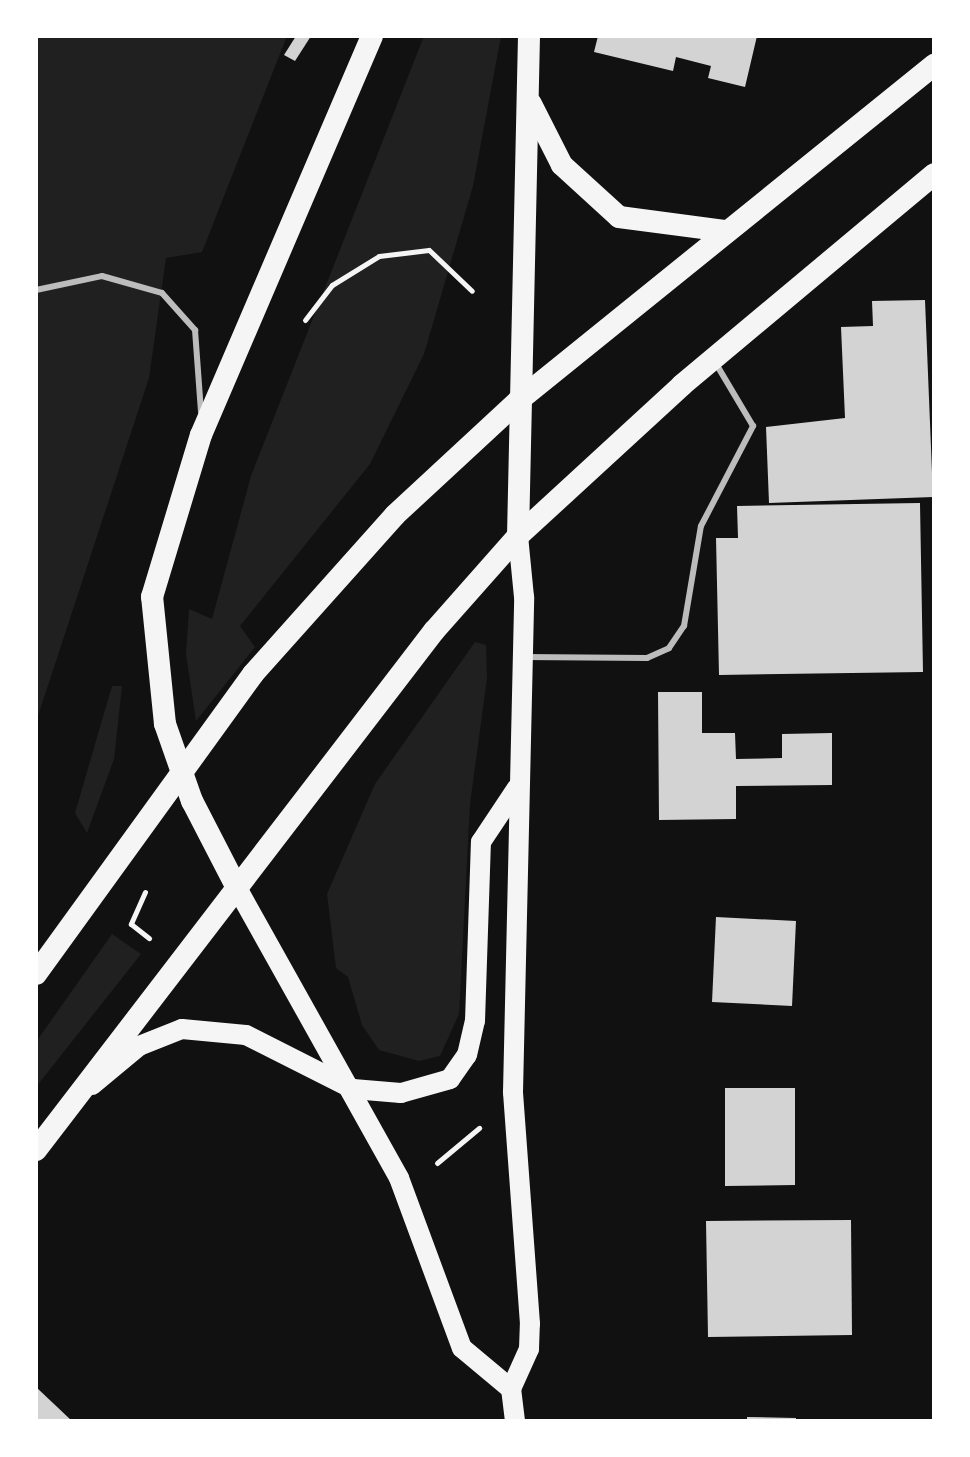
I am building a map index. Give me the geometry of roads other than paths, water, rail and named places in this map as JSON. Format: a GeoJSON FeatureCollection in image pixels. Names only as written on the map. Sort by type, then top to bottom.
{"type":"FeatureCollection","features":[{"type":"Feature","properties":{"kind":"highway"},"geometry":{"type":"LineString","coordinates":[[237,888],[179,769],[154,675],[152,597],[201,435],[372,36]]}},
{"type":"Feature","properties":{"kind":"highway"},"geometry":{"type":"LineString","coordinates":[[518,536],[518,401],[529,36]]}},
{"type":"Feature","properties":{"kind":"highway"},"geometry":{"type":"LineString","coordinates":[[36,974],[179,769],[335,578],[518,401],[934,65]]}},
{"type":"Feature","properties":{"kind":"highway"},"geometry":{"type":"LineString","coordinates":[[529,99],[562,165],[619,217],[726,231]]}},
{"type":"Feature","properties":{"kind":"highway"},"geometry":{"type":"LineString","coordinates":[[36,1150],[434,631],[518,536],[712,359],[934,174]]}},
{"type":"Feature","properties":{"kind":"main road"},"geometry":{"type":"LineString","coordinates":[[515,1421],[511,1389],[529,1349],[530,1324],[513,1092],[517,788],[523,657],[518,536]]}},
{"type":"Feature","properties":{"kind":"main road"},"geometry":{"type":"LineString","coordinates":[[77,1098],[139,1046],[182,1029],[246,1035],[353,1089],[427,1090],[450,1079],[467,1055],[481,842],[517,788]]}},
{"type":"Feature","properties":{"kind":"main road"},"geometry":{"type":"LineString","coordinates":[[237,888],[353,1089],[420,1224],[462,1348],[511,1389]]}},
{"type":"Feature","properties":{"kind":"lane"},"geometry":{"type":"LineString","coordinates":[[36,290],[102,276],[162,293],[195,330],[201,435]]}},
{"type":"Feature","properties":{"kind":"lane"},"geometry":{"type":"LineString","coordinates":[[523,657],[647,658],[669,648],[684,626],[701,526],[753,426],[712,359]]}}]}
